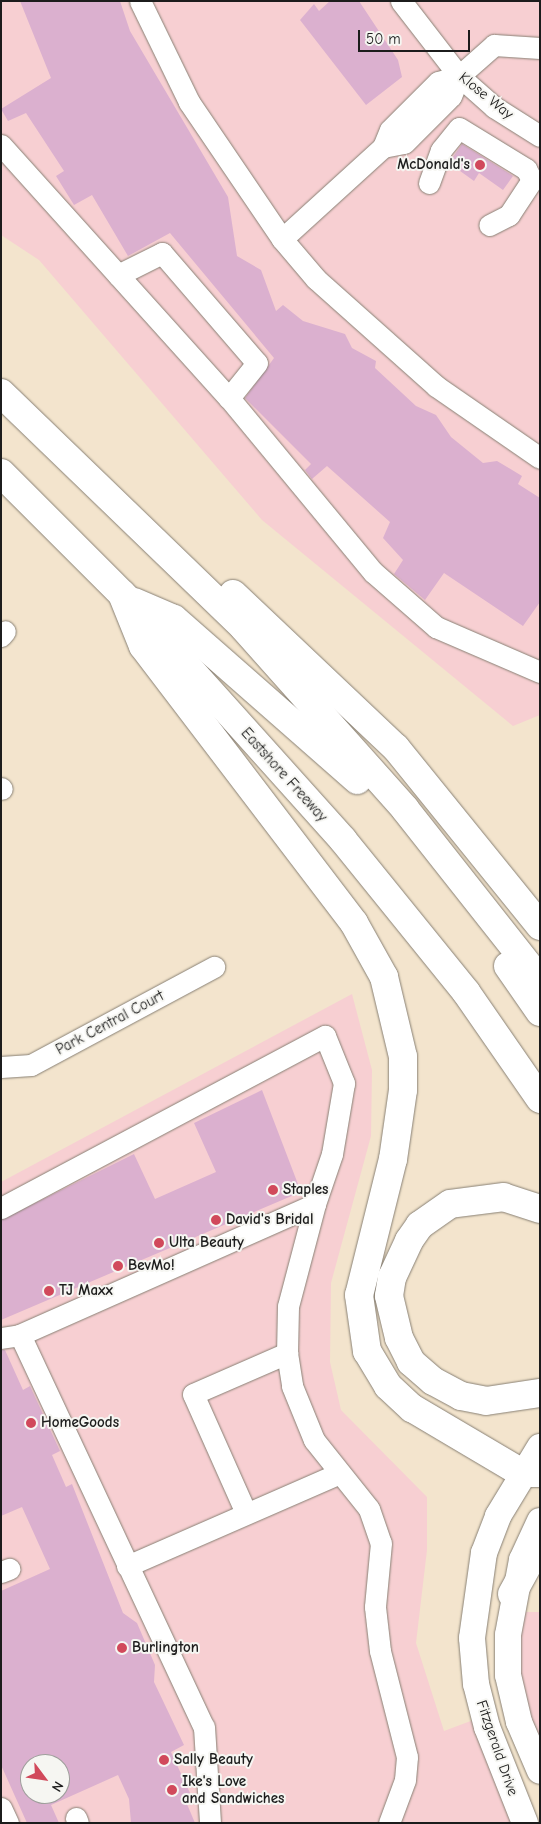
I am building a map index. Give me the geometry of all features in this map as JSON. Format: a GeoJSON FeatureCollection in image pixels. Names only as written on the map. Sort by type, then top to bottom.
{"type":"FeatureCollection","features":[{"type":"Feature","properties":{"kind":"highway"},"geometry":{"type":"LineString","coordinates":[[1,392],[279,634],[396,748],[479,847],[540,926]]}},
{"type":"Feature","properties":{"kind":"highway"},"geometry":{"type":"LineString","coordinates":[[1,392],[244,628],[405,809],[540,980]]}},
{"type":"Feature","properties":{"kind":"highway","name":"Eastshore Freeway"},"geometry":{"type":"LineString","coordinates":[[1,473],[124,596],[401,908],[466,992],[540,1100]]}},
{"type":"Feature","properties":{"kind":"highway"},"geometry":{"type":"LineString","coordinates":[[124,596],[174,619],[358,781],[468,911],[540,1012]]}},
{"type":"Feature","properties":{"kind":"highway"},"geometry":{"type":"LineString","coordinates":[[124,596],[143,646],[354,923],[384,978],[403,1057],[403,1090],[394,1159],[359,1295],[365,1345],[388,1386],[412,1408],[531,1473]]}},
{"type":"Feature","properties":{"kind":"highway"},"geometry":{"type":"LineString","coordinates":[[479,847],[540,905]]}},
{"type":"Feature","properties":{"kind":"highway"},"geometry":{"type":"LineString","coordinates":[[540,1209],[504,1197],[450,1204],[420,1225],[409,1241],[392,1276],[389,1296],[399,1338],[411,1362],[433,1381],[461,1396],[486,1401],[540,1393]]}},
{"type":"Feature","properties":{"kind":"highway"},"geometry":{"type":"LineString","coordinates":[[512,1594],[540,1542]]}},
{"type":"Feature","properties":{"kind":"main road","name":"Fitzgerald Drive"},"geometry":{"type":"LineString","coordinates":[[525,1823],[487,1727],[476,1684],[472,1638],[484,1553],[531,1473],[540,1447]]}},
{"type":"Feature","properties":{"kind":"main road","name":"Fitzgerald Drive"},"geometry":{"type":"LineString","coordinates":[[540,1521],[522,1560],[512,1594],[508,1675],[519,1722],[540,1771]]}},
{"type":"Feature","properties":{"kind":"street"},"geometry":{"type":"LineString","coordinates":[[140,1],[189,102],[282,239],[363,326],[457,401],[540,458]]}},
{"type":"Feature","properties":{"kind":"street","name":"Klose Way"},"geometry":{"type":"LineString","coordinates":[[401,1],[459,76],[494,107],[540,136]]}},
{"type":"Feature","properties":{"kind":"street"},"geometry":{"type":"LineString","coordinates":[[282,239],[383,148],[404,143],[450,96],[459,76],[494,45],[540,48]]}},
{"type":"Feature","properties":{"kind":"street"},"geometry":{"type":"LineString","coordinates":[[429,183],[440,150],[459,128],[526,169],[532,180],[509,215],[489,225]]}},
{"type":"Feature","properties":{"kind":"street"},"geometry":{"type":"LineString","coordinates":[[1,146],[229,398],[373,572],[429,621],[540,672]]}},
{"type":"Feature","properties":{"kind":"street"},"geometry":{"type":"LineString","coordinates":[[118,275],[162,253],[256,363],[229,398]]}},
{"type":"Feature","properties":{"kind":"street","name":"Park Central Court"},"geometry":{"type":"LineString","coordinates":[[1,1067],[31,1065],[214,967]]}},
{"type":"Feature","properties":{"kind":"street"},"geometry":{"type":"LineString","coordinates":[[1,1208],[325,1036],[344,1083],[332,1154],[315,1204],[288,1306],[287,1352],[302,1415],[340,1473],[369,1508],[381,1542],[376,1608],[380,1651],[407,1757],[405,1780],[389,1823]]}},
{"type":"Feature","properties":{"kind":"street"},"geometry":{"type":"LineString","coordinates":[[210,1823],[204,1728],[127,1566],[11,1336],[315,1204]]}},
{"type":"Feature","properties":{"kind":"street"},"geometry":{"type":"LineString","coordinates":[[246,1513],[194,1394],[287,1352]]}},
{"type":"Feature","properties":{"kind":"street"},"geometry":{"type":"LineString","coordinates":[[127,1566],[340,1473]]}},
{"type":"Feature","properties":{"kind":"street"},"geometry":{"type":"LineString","coordinates":[[1,1808],[8,1823]]}},
{"type":"Feature","properties":{"kind":"shaded area"},"geometry":{"type":"Polygon","coordinates":[[[1,1],[540,1],[540,715],[513,726],[262,520],[39,260],[1,235],[1,1]]]}},
{"type":"Feature","properties":{"kind":"shaded area"},"geometry":{"type":"Polygon","coordinates":[[[352,994],[372,1070],[371,1136],[331,1283],[330,1362],[341,1410],[427,1497],[427,1550],[416,1643],[444,1731],[476,1719],[522,1823],[1,1823],[1,1182],[352,994]]]}},
{"type":"Feature","properties":{"kind":"shaded area"},"geometry":{"type":"Polygon","coordinates":[[[520,1612],[540,1612],[540,1750],[519,1675],[520,1612]]]}},
{"type":"Feature","properties":{"kind":"building"},"geometry":{"type":"Polygon","coordinates":[[[20,1],[120,1],[130,31],[228,197],[237,256],[261,270],[276,311],[283,305],[303,321],[345,334],[352,348],[376,361],[375,368],[416,406],[436,415],[451,437],[483,463],[497,461],[522,476],[518,484],[540,498],[540,602],[523,626],[444,573],[425,600],[394,574],[403,560],[383,538],[390,522],[327,466],[312,479],[305,470],[311,464],[245,398],[274,358],[170,233],[128,256],[92,195],[74,205],[56,176],[64,171],[26,113],[8,121],[1,109],[51,78],[20,1]]]}},
{"type":"Feature","properties":{"kind":"building"},"geometry":{"type":"Polygon","coordinates":[[[330,1],[359,1],[398,60],[402,77],[366,105],[300,20],[314,4],[319,11],[330,1]]]}},
{"type":"Feature","properties":{"kind":"building","name":"McDonald's"},"geometry":{"type":"Polygon","coordinates":[[[462,144],[513,176],[503,190],[479,173],[474,181],[449,163],[462,144]]]}},
{"type":"Feature","properties":{"kind":"building"},"geometry":{"type":"Polygon","coordinates":[[[262,1090],[301,1192],[1,1320],[1,1220],[134,1154],[155,1199],[216,1172],[194,1123],[262,1090]]]}},
{"type":"Feature","properties":{"kind":"building"},"geometry":{"type":"Polygon","coordinates":[[[1,1350],[5,1350],[23,1390],[30,1386],[60,1451],[52,1455],[66,1487],[72,1484],[123,1613],[137,1623],[155,1665],[154,1682],[184,1745],[171,1752],[190,1793],[184,1797],[195,1823],[131,1823],[129,1799],[118,1775],[70,1796],[70,1754],[20,1754],[20,1804],[53,1804],[51,1805],[59,1823],[27,1823],[1,1765],[1,1591],[50,1569],[22,1507],[1,1516],[1,1350]]]}},
{"type":"Feature","properties":{"kind":"place","name":"McDonald's"},"geometry":{"type":"Point","coordinates":[480,165]}},
{"type":"Feature","properties":{"kind":"place","name":"Staples"},"geometry":{"type":"Point","coordinates":[273,1190]}},
{"type":"Feature","properties":{"kind":"place","name":"David's Bridal"},"geometry":{"type":"Point","coordinates":[216,1220]}},
{"type":"Feature","properties":{"kind":"place","name":"Ulta Beauty"},"geometry":{"type":"Point","coordinates":[159,1243]}},
{"type":"Feature","properties":{"kind":"place","name":"BevMo!"},"geometry":{"type":"Point","coordinates":[118,1266]}},
{"type":"Feature","properties":{"kind":"place","name":"TJ Maxx"},"geometry":{"type":"Point","coordinates":[49,1291]}},
{"type":"Feature","properties":{"kind":"place","name":"HomeGoods"},"geometry":{"type":"Point","coordinates":[31,1423]}},
{"type":"Feature","properties":{"kind":"place","name":"Burlington"},"geometry":{"type":"Point","coordinates":[122,1648]}},
{"type":"Feature","properties":{"kind":"place","name":"Sally Beauty"},"geometry":{"type":"Point","coordinates":[164,1760]}},
{"type":"Feature","properties":{"kind":"place","name":"Ike's Love and Sandwiches"},"geometry":{"type":"Point","coordinates":[172,1790]}}]}
